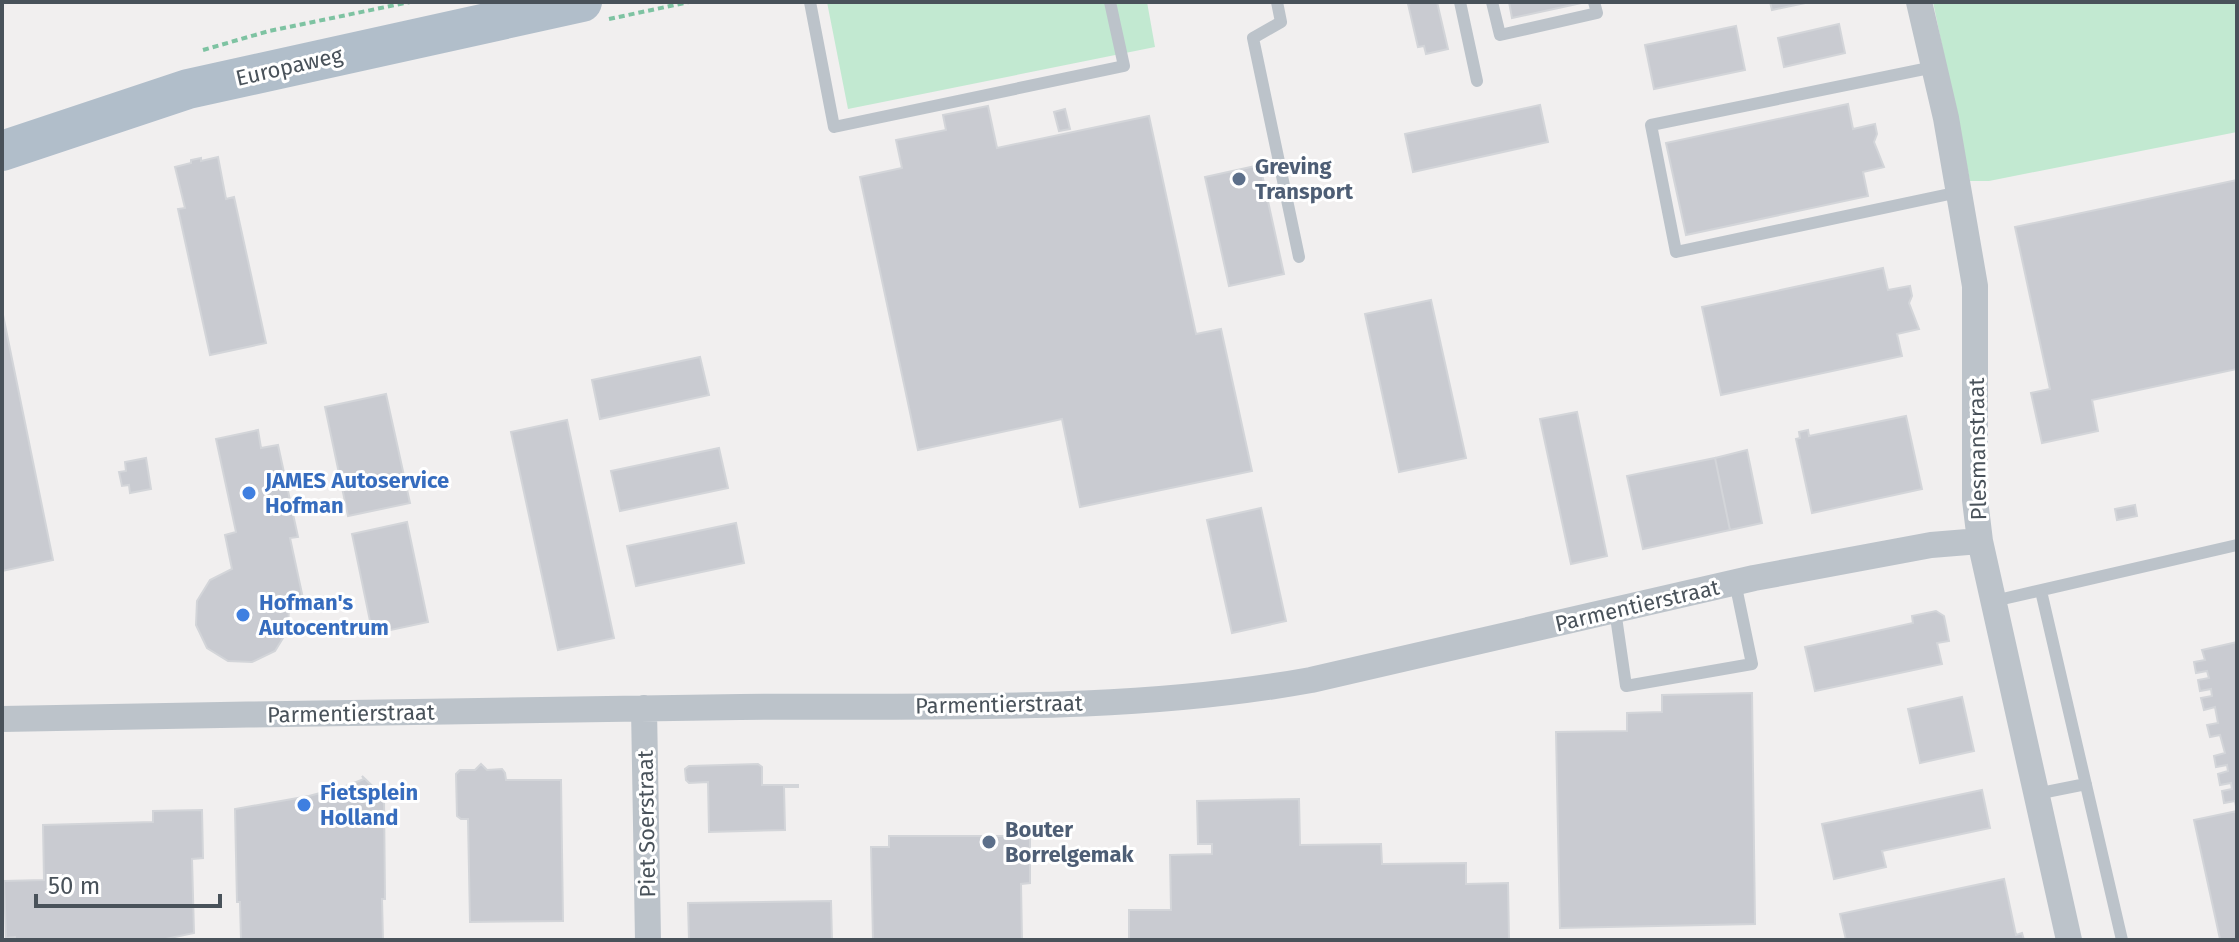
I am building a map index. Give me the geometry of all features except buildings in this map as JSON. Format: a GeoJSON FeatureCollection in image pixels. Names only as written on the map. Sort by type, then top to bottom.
{"type":"FeatureCollection","features":[{"type":"Feature","properties":{"kind":"main road","name":"Europaweg"},"geometry":{"type":"LineString","coordinates":[[2,151],[188,89],[582,2]]}},
{"type":"Feature","properties":{"kind":"street","name":"Plesmanstraat"},"geometry":{"type":"LineString","coordinates":[[1919,2],[1959,192],[1975,286],[1975,500],[1980,541],[2069,940]]}},
{"type":"Feature","properties":{"kind":"street","name":"Parmentierstraat"},"geometry":{"type":"LineString","coordinates":[[2,719],[1037,705],[1244,692],[1311,680],[1735,582],[1931,545],[1980,541]]}},
{"type":"Feature","properties":{"kind":"street","name":"Piet Soerstraat"},"geometry":{"type":"LineString","coordinates":[[644,708],[648,940]]}},
{"type":"Feature","properties":{"kind":"lane"},"geometry":{"type":"LineString","coordinates":[[810,2],[834,127],[1124,66],[1110,2]]}},
{"type":"Feature","properties":{"kind":"lane"},"geometry":{"type":"LineString","coordinates":[[1277,2],[1281,22],[1253,38],[1299,257]]}},
{"type":"Feature","properties":{"kind":"lane"},"geometry":{"type":"LineString","coordinates":[[1460,2],[1477,81]]}},
{"type":"Feature","properties":{"kind":"lane"},"geometry":{"type":"LineString","coordinates":[[1492,2],[1500,35],[1597,13],[1594,2]]}},
{"type":"Feature","properties":{"kind":"lane"},"geometry":{"type":"LineString","coordinates":[[1934,67],[1651,125],[1676,252],[1959,192]]}},
{"type":"Feature","properties":{"kind":"lane"},"geometry":{"type":"LineString","coordinates":[[1994,601],[2237,545]]}},
{"type":"Feature","properties":{"kind":"lane"},"geometry":{"type":"LineString","coordinates":[[1615,609],[1626,686],[1752,664],[1735,582]]}},
{"type":"Feature","properties":{"kind":"lane"},"geometry":{"type":"LineString","coordinates":[[2041,591],[2122,940]]}},
{"type":"Feature","properties":{"kind":"lane"},"geometry":{"type":"LineString","coordinates":[[2036,794],[2086,784]]}},
{"type":"Feature","properties":{"kind":"green space"},"geometry":{"type":"Polygon","coordinates":[[[827,2],[1147,2],[1155,47],[848,109],[827,2]]]}},
{"type":"Feature","properties":{"kind":"green space"},"geometry":{"type":"Polygon","coordinates":[[[1933,2],[2237,2],[2237,132],[1989,181],[1970,181],[1933,2]]]}},
{"type":"Feature","properties":{"kind":"place","name":"Greving Transport"},"geometry":{"type":"Point","coordinates":[1239,179]}},
{"type":"Feature","properties":{"kind":"place","name":"JAMES Autoservice Hofman"},"geometry":{"type":"Point","coordinates":[249,493]}},
{"type":"Feature","properties":{"kind":"place","name":"Hofman's Autocentrum"},"geometry":{"type":"Point","coordinates":[243,615]}},
{"type":"Feature","properties":{"kind":"place","name":"Fietsplein Holland"},"geometry":{"type":"Point","coordinates":[304,805]}},
{"type":"Feature","properties":{"kind":"place","name":"Bouter Borrelgemak"},"geometry":{"type":"Point","coordinates":[989,842]}}]}
